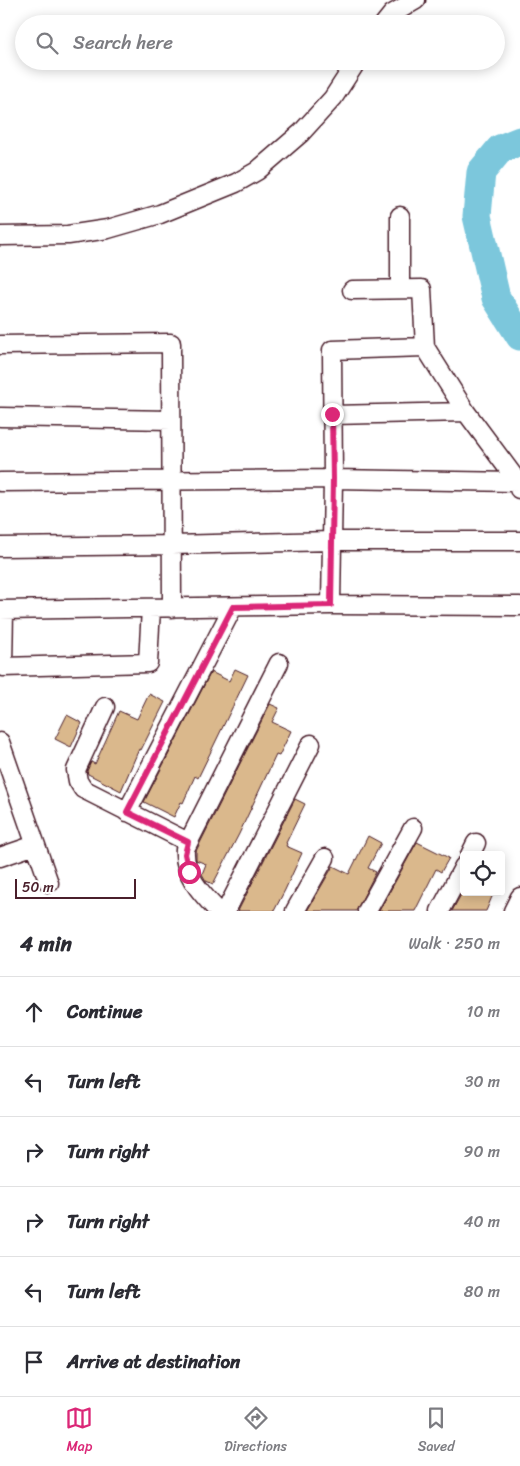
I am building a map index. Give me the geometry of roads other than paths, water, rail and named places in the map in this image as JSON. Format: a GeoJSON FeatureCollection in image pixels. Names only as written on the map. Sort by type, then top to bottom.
{"type":"FeatureCollection","features":[{"type":"Feature","properties":{"kind":"street"},"geometry":{"type":"LineString","coordinates":[[391,15],[416,0]]}},
{"type":"Feature","properties":{"kind":"street"},"geometry":{"type":"LineString","coordinates":[[0,236],[68,235],[108,230],[160,214],[236,183],[257,171],[301,133],[333,98],[351,70]]}},
{"type":"Feature","properties":{"kind":"street"},"geometry":{"type":"LineString","coordinates":[[400,216],[400,289]]}},
{"type":"Feature","properties":{"kind":"street"},"geometry":{"type":"LineString","coordinates":[[352,290],[422,289],[425,348],[466,412],[519,488]]}},
{"type":"Feature","properties":{"kind":"street"},"geometry":{"type":"LineString","coordinates":[[0,346],[170,343],[172,608]]}},
{"type":"Feature","properties":{"kind":"street"},"geometry":{"type":"LineString","coordinates":[[331,605],[333,479],[332,350],[425,348]]}},
{"type":"Feature","properties":{"kind":"street"},"geometry":{"type":"LineString","coordinates":[[332,414],[466,412]]}},
{"type":"Feature","properties":{"kind":"street"},"geometry":{"type":"LineString","coordinates":[[0,417],[171,420]]}},
{"type":"Feature","properties":{"kind":"street"},"geometry":{"type":"LineString","coordinates":[[0,482],[333,479],[519,488]]}},
{"type":"Feature","properties":{"kind":"street"},"geometry":{"type":"LineString","coordinates":[[0,547],[332,541],[520,541]]}},
{"type":"Feature","properties":{"kind":"street"},"geometry":{"type":"LineString","coordinates":[[151,608],[148,663],[3,667],[2,610],[331,605],[520,606]]}},
{"type":"Feature","properties":{"kind":"street"},"geometry":{"type":"LineString","coordinates":[[127,812],[233,607]]}},
{"type":"Feature","properties":{"kind":"street"},"geometry":{"type":"LineString","coordinates":[[218,911],[200,891],[192,878],[185,854],[188,842],[279,663]]}},
{"type":"Feature","properties":{"kind":"street"},"geometry":{"type":"LineString","coordinates":[[105,707],[76,770],[83,789],[188,842]]}},
{"type":"Feature","properties":{"kind":"street"},"geometry":{"type":"LineString","coordinates":[[0,742],[49,883]]}},
{"type":"Feature","properties":{"kind":"street"},"geometry":{"type":"LineString","coordinates":[[226,911],[311,744]]}},
{"type":"Feature","properties":{"kind":"street"},"geometry":{"type":"LineString","coordinates":[[368,911],[413,828]]}},
{"type":"Feature","properties":{"kind":"street"},"geometry":{"type":"LineString","coordinates":[[0,857],[35,845]]}},
{"type":"Feature","properties":{"kind":"street"},"geometry":{"type":"LineString","coordinates":[[295,911],[325,858]]}},
{"type":"Feature","properties":{"kind":"street"},"geometry":{"type":"LineString","coordinates":[[440,911],[460,874]]}},
{"type":"Feature","properties":{"kind":"street"},"geometry":{"type":"LineString","coordinates":[[513,911],[520,898]]}},
{"type":"Feature","properties":{"kind":"waterway"},"geometry":{"type":"LineString","coordinates":[[520,141],[500,149],[481,172],[477,216],[496,298],[520,336]]}}]}
